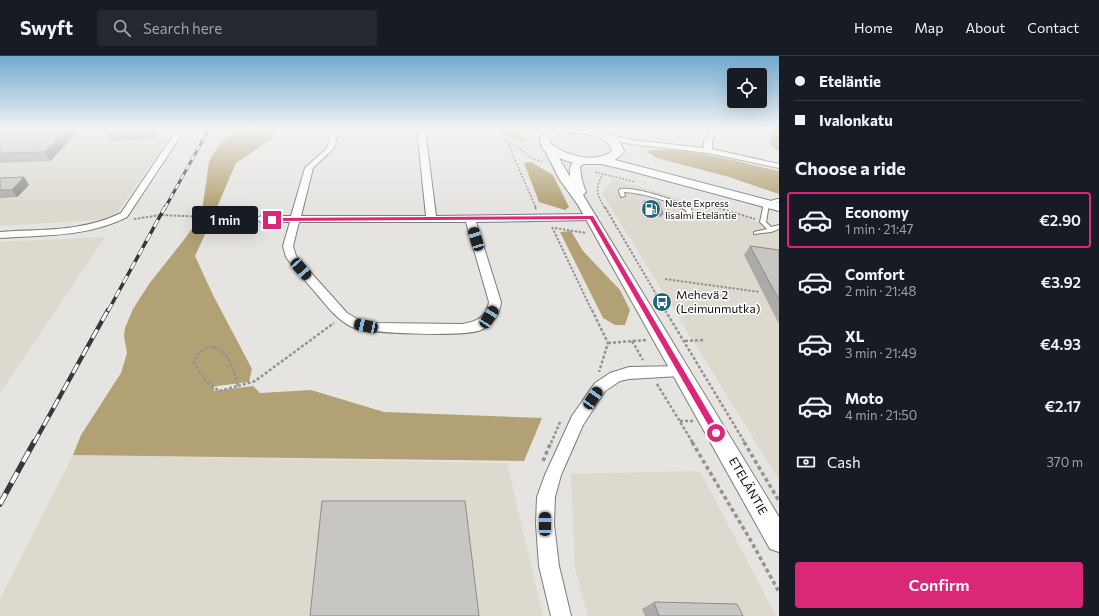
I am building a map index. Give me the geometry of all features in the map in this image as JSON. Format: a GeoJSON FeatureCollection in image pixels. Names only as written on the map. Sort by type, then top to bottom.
{"type":"FeatureCollection","features":[{"type":"Feature","properties":{"kind":"main road"},"geometry":{"type":"LineString","coordinates":[[564,155],[583,160],[600,160],[611,158],[614,155]]}},
{"type":"Feature","properties":{"kind":"main road"},"geometry":{"type":"LineString","coordinates":[[623,155],[629,160],[646,166],[776,202]]}},
{"type":"Feature","properties":{"kind":"main road"},"geometry":{"type":"LineString","coordinates":[[600,160],[776,202]]}},
{"type":"Feature","properties":{"kind":"street"},"geometry":{"type":"LineString","coordinates":[[0,235],[80,229],[103,226],[114,221],[124,215],[164,155]]}},
{"type":"Feature","properties":{"kind":"street"},"geometry":{"type":"LineString","coordinates":[[323,155],[309,168],[288,246],[291,257],[343,316],[356,324],[376,328],[462,329],[476,327],[485,322],[494,310],[495,302],[470,220]]}},
{"type":"Feature","properties":{"kind":"street"},"geometry":{"type":"LineString","coordinates":[[424,155],[431,219]]}},
{"type":"Feature","properties":{"kind":"street","name":"ETELÄNTIE"},"geometry":{"type":"LineString","coordinates":[[553,155],[566,180],[588,211],[779,540]]}},
{"type":"Feature","properties":{"kind":"street"},"geometry":{"type":"LineString","coordinates":[[728,155],[779,166]]}},
{"type":"Feature","properties":{"kind":"street","name":"ETELÄNTIE"},"geometry":{"type":"LineString","coordinates":[[583,160],[575,166],[574,171],[576,181],[588,211]]}},
{"type":"Feature","properties":{"kind":"street"},"geometry":{"type":"LineString","coordinates":[[261,220],[470,220],[544,218],[588,211]]}},
{"type":"Feature","properties":{"kind":"street"},"geometry":{"type":"LineString","coordinates":[[561,616],[549,566],[545,524],[546,497],[553,475],[577,421],[600,387],[615,377],[629,373],[680,371]]}},
{"type":"Feature","properties":{"kind":"lane"},"geometry":{"type":"LineString","coordinates":[[623,196],[622,190],[632,191],[681,205],[689,209],[689,213]]}},
{"type":"Feature","properties":{"kind":"lane"},"geometry":{"type":"LineString","coordinates":[[771,230],[763,222],[776,202]]}},
{"type":"Feature","properties":{"kind":"lane"},"geometry":{"type":"LineString","coordinates":[[756,233],[771,230],[779,226]]}},
{"type":"Feature","properties":{"kind":"path"},"geometry":{"type":"LineString","coordinates":[[512,155],[608,343],[632,341],[747,534],[779,592]]}},
{"type":"Feature","properties":{"kind":"path"},"geometry":{"type":"LineString","coordinates":[[528,155],[531,158],[550,163]]}},
{"type":"Feature","properties":{"kind":"path"},"geometry":{"type":"LineString","coordinates":[[603,173],[598,185],[598,196],[779,500]]}},
{"type":"Feature","properties":{"kind":"path"},"geometry":{"type":"LineString","coordinates":[[114,221],[161,215],[261,220]]}},
{"type":"Feature","properties":{"kind":"path"},"geometry":{"type":"LineString","coordinates":[[665,278],[760,292]]}},
{"type":"Feature","properties":{"kind":"path"},"geometry":{"type":"LineString","coordinates":[[238,386],[228,356],[219,349],[209,347],[202,349],[196,354],[194,362],[206,381],[219,391],[238,386],[255,381],[343,316]]}},
{"type":"Feature","properties":{"kind":"path"},"geometry":{"type":"LineString","coordinates":[[684,341],[704,340]]}},
{"type":"Feature","properties":{"kind":"shaded area"},"geometry":{"type":"Polygon","coordinates":[[[0,155],[157,155],[113,219],[0,226],[0,155]]]}},
{"type":"Feature","properties":{"kind":"shaded area"},"geometry":{"type":"Polygon","coordinates":[[[213,155],[248,155],[236,163],[214,214],[202,211],[209,162],[213,155]]]}},
{"type":"Feature","properties":{"kind":"shaded area"},"geometry":{"type":"Polygon","coordinates":[[[652,155],[709,155],[779,171],[779,194],[729,177],[657,158],[652,155]]]}},
{"type":"Feature","properties":{"kind":"shaded area"},"geometry":{"type":"Polygon","coordinates":[[[531,162],[553,175],[569,207],[565,210],[539,202],[524,163],[531,162]]]}},
{"type":"Feature","properties":{"kind":"shaded area"},"geometry":{"type":"Polygon","coordinates":[[[613,179],[779,228],[779,480],[602,193],[613,179]]]}},
{"type":"Feature","properties":{"kind":"shaded area"},"geometry":{"type":"Polygon","coordinates":[[[211,221],[195,256],[213,295],[252,369],[249,382],[217,386],[214,387],[214,391],[253,386],[260,393],[311,390],[384,412],[542,418],[524,461],[73,455],[81,435],[121,373],[127,353],[124,336],[125,328],[133,309],[149,284],[197,222],[211,221]]]}},
{"type":"Feature","properties":{"kind":"shaded area"},"geometry":{"type":"Polygon","coordinates":[[[571,231],[583,251],[620,290],[630,310],[625,325],[615,325],[603,318],[560,232],[571,231]]]}},
{"type":"Feature","properties":{"kind":"shaded area"},"geometry":{"type":"Polygon","coordinates":[[[105,237],[0,393],[0,242],[105,237]]]}},
{"type":"Feature","properties":{"kind":"shaded area"},"geometry":{"type":"Polygon","coordinates":[[[73,455],[507,463],[543,616],[0,616],[0,599],[73,455]]]}},
{"type":"Feature","properties":{"kind":"shaded area"},"geometry":{"type":"Polygon","coordinates":[[[700,471],[776,616],[588,616],[575,569],[571,474],[700,471]]]}},
{"type":"Feature","properties":{"kind":"building"},"geometry":{"type":"Polygon","coordinates":[[[24,177],[12,190],[0,190],[0,178],[24,177]]]}},
{"type":"Feature","properties":{"kind":"building"},"geometry":{"type":"Polygon","coordinates":[[[644,201],[659,202],[663,214],[647,213],[644,201]]]}},
{"type":"Feature","properties":{"kind":"building"},"geometry":{"type":"Polygon","coordinates":[[[750,246],[779,250],[779,300],[750,246]]]}},
{"type":"Feature","properties":{"kind":"building"},"geometry":{"type":"Polygon","coordinates":[[[322,501],[465,501],[479,616],[310,616],[322,501]]]}},
{"type":"Feature","properties":{"kind":"building"},"geometry":{"type":"Polygon","coordinates":[[[654,602],[737,604],[743,616],[659,616],[654,602]]]}},
{"type":"Feature","properties":{"kind":"railway"},"geometry":{"type":"LineString","coordinates":[[165,208],[194,155]]}},
{"type":"Feature","properties":{"kind":"railway"},"geometry":{"type":"LineString","coordinates":[[108,311],[165,207]]}},
{"type":"Feature","properties":{"kind":"railway"},"geometry":{"type":"LineString","coordinates":[[34,443],[108,310]]}},
{"type":"Feature","properties":{"kind":"railway"},"geometry":{"type":"LineString","coordinates":[[0,504],[34,442]]}},
{"type":"Feature","properties":{"kind":"place","name":"Neste Express Iisalmi Eteläntie"},"geometry":{"type":"Point","coordinates":[651,209]}},
{"type":"Feature","properties":{"kind":"place","name":"Mehevä 2 (Leimunmutka)"},"geometry":{"type":"Point","coordinates":[662,302]}},
{"type":"Feature","properties":{"kind":"route"},"geometry":{"type":"LineString","coordinates":[[272,220],[470,220],[592,217],[716,433]]}}]}
